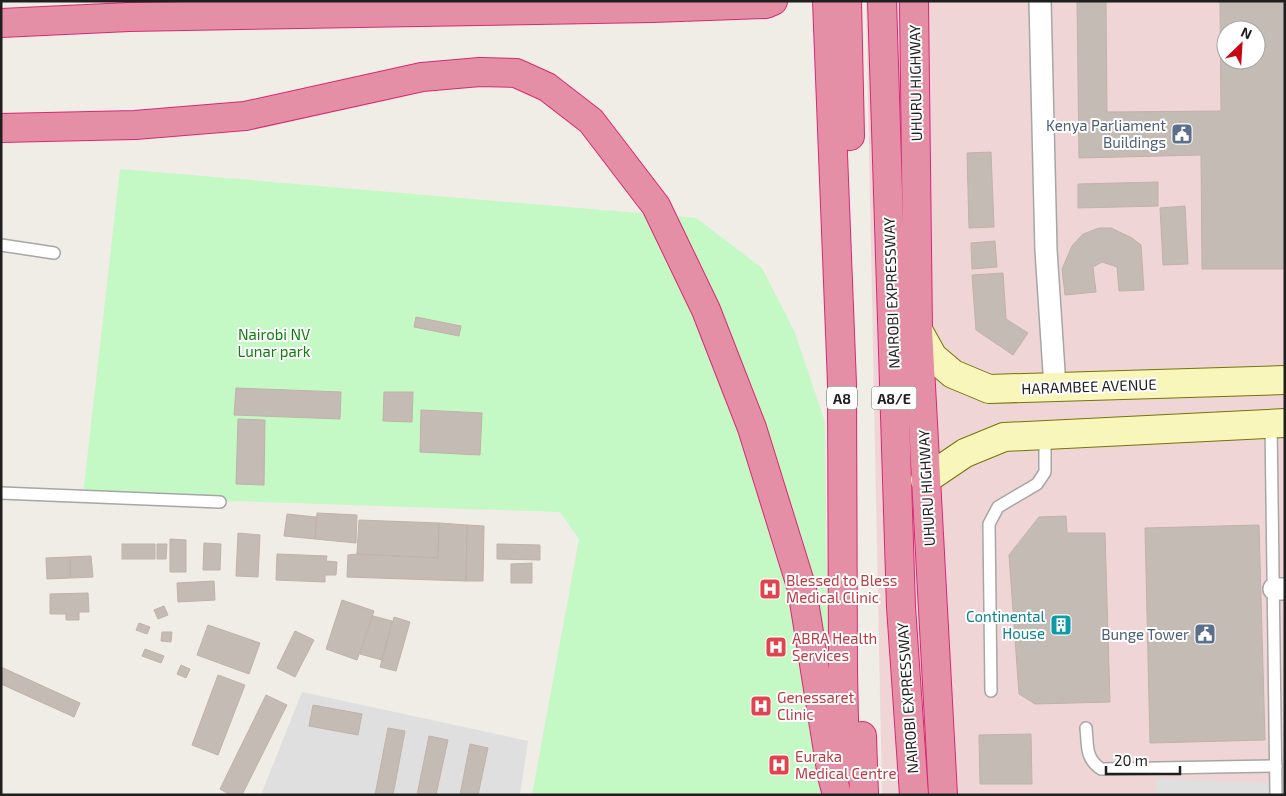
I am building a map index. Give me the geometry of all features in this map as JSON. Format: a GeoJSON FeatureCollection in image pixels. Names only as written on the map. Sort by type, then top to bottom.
{"type":"FeatureCollection","features":[{"type":"Feature","properties":{"kind":"highway"},"geometry":{"type":"LineString","coordinates":[[1,24],[129,17],[653,8],[766,4],[773,1]]}},
{"type":"Feature","properties":{"kind":"highway","name":"A8"},"geometry":{"type":"LineString","coordinates":[[826,1],[842,384],[843,672],[846,795]]}},
{"type":"Feature","properties":{"kind":"highway","name":"A8/E"},"geometry":{"type":"LineString","coordinates":[[847,1],[852,205],[853,400],[864,795]]}},
{"type":"Feature","properties":{"kind":"highway","name":"NAIROBI EXPRESSWAY"},"geometry":{"type":"LineString","coordinates":[[882,1],[901,607],[914,795]]}},
{"type":"Feature","properties":{"kind":"highway","name":"UHURU HIGHWAY"},"geometry":{"type":"LineString","coordinates":[[914,1],[918,330],[943,795]]}},
{"type":"Feature","properties":{"kind":"highway"},"geometry":{"type":"LineString","coordinates":[[1,128],[135,125],[245,116],[422,77],[480,72],[516,73],[547,87],[591,121],[656,206],[706,310],[752,428],[802,588],[832,776],[837,795]]}},
{"type":"Feature","properties":{"kind":"street"},"geometry":{"type":"LineString","coordinates":[[1040,1],[1046,250],[1055,387]]}},
{"type":"Feature","properties":{"kind":"street","name":"HARAMBEE AVENUE"},"geometry":{"type":"LineString","coordinates":[[918,330],[932,357],[953,374],[989,389],[1285,380]]}},
{"type":"Feature","properties":{"kind":"street"},"geometry":{"type":"LineString","coordinates":[[926,480],[965,454],[1004,436],[1278,423]]}},
{"type":"Feature","properties":{"kind":"lane"},"geometry":{"type":"LineString","coordinates":[[1,245],[54,253]]}},
{"type":"Feature","properties":{"kind":"lane"},"geometry":{"type":"LineString","coordinates":[[1276,795],[1276,766],[1280,743],[1278,423]]}},
{"type":"Feature","properties":{"kind":"lane"},"geometry":{"type":"LineString","coordinates":[[991,691],[990,524],[998,507],[1037,484],[1045,472],[1045,435]]}},
{"type":"Feature","properties":{"kind":"lane"},"geometry":{"type":"LineString","coordinates":[[1,493],[220,502]]}},
{"type":"Feature","properties":{"kind":"lane"},"geometry":{"type":"LineString","coordinates":[[1086,728],[1089,756],[1092,763],[1101,769],[1276,766]]}},
{"type":"Feature","properties":{"kind":"shaded area"},"geometry":{"type":"Polygon","coordinates":[[[866,1],[1285,1],[1285,795],[882,795],[866,1]]]}},
{"type":"Feature","properties":{"kind":"shaded area"},"geometry":{"type":"Polygon","coordinates":[[[302,692],[528,741],[520,795],[261,795],[302,692]]]}},
{"type":"Feature","properties":{"kind":"shaded area"},"geometry":{"type":"Polygon","coordinates":[[[1156,778],[1285,784],[1285,795],[1156,795],[1156,778]]]}},
{"type":"Feature","properties":{"kind":"green space","name":"Nairobi NV Lunar park"},"geometry":{"type":"Polygon","coordinates":[[[120,169],[696,218],[762,268],[795,333],[825,422],[829,795],[532,795],[579,539],[560,512],[83,496],[120,169]]]}},
{"type":"Feature","properties":{"kind":"building","name":"Kenya Parliament Buildings"},"geometry":{"type":"Polygon","coordinates":[[[1077,1],[1106,1],[1107,112],[1221,111],[1221,70],[1266,70],[1266,20],[1220,20],[1220,1],[1285,1],[1285,269],[1202,269],[1201,155],[1079,158],[1077,1]]]}},
{"type":"Feature","properties":{"kind":"building"},"geometry":{"type":"Polygon","coordinates":[[[991,152],[994,227],[969,228],[967,153],[991,152]]]}},
{"type":"Feature","properties":{"kind":"building"},"geometry":{"type":"Polygon","coordinates":[[[1158,182],[1158,206],[1078,208],[1078,184],[1158,182]]]}},
{"type":"Feature","properties":{"kind":"building"},"geometry":{"type":"Polygon","coordinates":[[[1185,206],[1188,264],[1163,265],[1160,208],[1185,206]]]}},
{"type":"Feature","properties":{"kind":"building"},"geometry":{"type":"Polygon","coordinates":[[[1099,228],[1111,228],[1132,238],[1141,245],[1144,290],[1119,291],[1117,267],[1102,262],[1093,267],[1096,292],[1065,295],[1062,269],[1072,246],[1083,234],[1099,228]]]}},
{"type":"Feature","properties":{"kind":"building"},"geometry":{"type":"Polygon","coordinates":[[[995,241],[997,267],[972,269],[971,243],[995,241]]]}},
{"type":"Feature","properties":{"kind":"building"},"geometry":{"type":"Polygon","coordinates":[[[1003,273],[1006,319],[1028,333],[1013,355],[976,330],[972,275],[1003,273]]]}},
{"type":"Feature","properties":{"kind":"building"},"geometry":{"type":"Polygon","coordinates":[[[416,317],[461,326],[459,336],[414,327],[416,317]]]}},
{"type":"Feature","properties":{"kind":"building"},"geometry":{"type":"Polygon","coordinates":[[[236,388],[341,392],[340,419],[234,415],[236,388]]]}},
{"type":"Feature","properties":{"kind":"building"},"geometry":{"type":"Polygon","coordinates":[[[384,392],[413,392],[412,422],[383,421],[384,392]]]}},
{"type":"Feature","properties":{"kind":"building"},"geometry":{"type":"Polygon","coordinates":[[[421,410],[482,413],[480,455],[420,452],[421,410]]]}},
{"type":"Feature","properties":{"kind":"building"},"geometry":{"type":"Polygon","coordinates":[[[238,419],[265,420],[264,485],[236,484],[238,419]]]}},
{"type":"Feature","properties":{"kind":"building"},"geometry":{"type":"Polygon","coordinates":[[[317,513],[357,515],[356,543],[315,539],[317,513]]]}},
{"type":"Feature","properties":{"kind":"building"},"geometry":{"type":"Polygon","coordinates":[[[287,514],[316,517],[315,539],[284,536],[287,514]]]}},
{"type":"Feature","properties":{"kind":"building","name":"Continental House"},"geometry":{"type":"Polygon","coordinates":[[[1066,516],[1067,533],[1105,533],[1110,702],[1035,704],[1019,694],[1009,555],[1039,517],[1066,516]]]}},
{"type":"Feature","properties":{"kind":"building"},"geometry":{"type":"Polygon","coordinates":[[[359,520],[439,523],[438,558],[357,554],[359,520]]]}},
{"type":"Feature","properties":{"kind":"building"},"geometry":{"type":"Polygon","coordinates":[[[439,523],[467,525],[466,581],[347,577],[348,555],[438,558],[439,523]]]}},
{"type":"Feature","properties":{"kind":"building"},"geometry":{"type":"Polygon","coordinates":[[[467,525],[484,526],[483,581],[466,581],[467,525]]]}},
{"type":"Feature","properties":{"kind":"building","name":"Bunge Tower"},"geometry":{"type":"Polygon","coordinates":[[[1259,525],[1265,740],[1150,743],[1145,528],[1259,525]]]}},
{"type":"Feature","properties":{"kind":"building"},"geometry":{"type":"Polygon","coordinates":[[[238,533],[260,535],[258,577],[236,576],[238,533]]]}},
{"type":"Feature","properties":{"kind":"building"},"geometry":{"type":"Polygon","coordinates":[[[170,539],[186,540],[186,572],[170,572],[170,539]]]}},
{"type":"Feature","properties":{"kind":"building"},"geometry":{"type":"Polygon","coordinates":[[[204,543],[221,544],[220,570],[203,570],[204,543]]]}},
{"type":"Feature","properties":{"kind":"building"},"geometry":{"type":"Polygon","coordinates":[[[122,544],[155,544],[155,559],[122,559],[122,544]]]}},
{"type":"Feature","properties":{"kind":"building"},"geometry":{"type":"Polygon","coordinates":[[[157,544],[167,544],[166,559],[157,559],[157,544]]]}},
{"type":"Feature","properties":{"kind":"building"},"geometry":{"type":"Polygon","coordinates":[[[497,544],[540,545],[540,560],[497,559],[497,544]]]}},
{"type":"Feature","properties":{"kind":"building"},"geometry":{"type":"Polygon","coordinates":[[[277,554],[327,556],[326,561],[337,562],[336,575],[325,575],[325,582],[276,580],[277,554]]]}},
{"type":"Feature","properties":{"kind":"building"},"geometry":{"type":"Polygon","coordinates":[[[91,556],[93,577],[70,578],[70,557],[91,556]]]}},
{"type":"Feature","properties":{"kind":"building"},"geometry":{"type":"Polygon","coordinates":[[[70,557],[70,578],[47,579],[46,558],[70,557]]]}},
{"type":"Feature","properties":{"kind":"building"},"geometry":{"type":"Polygon","coordinates":[[[532,563],[532,583],[511,583],[511,564],[532,563]]]}},
{"type":"Feature","properties":{"kind":"building"},"geometry":{"type":"Polygon","coordinates":[[[214,581],[215,600],[178,602],[177,583],[214,581]]]}},
{"type":"Feature","properties":{"kind":"building"},"geometry":{"type":"Polygon","coordinates":[[[88,593],[89,612],[79,612],[79,620],[66,620],[66,614],[50,614],[50,594],[88,593]]]}},
{"type":"Feature","properties":{"kind":"building"},"geometry":{"type":"Polygon","coordinates":[[[342,600],[374,611],[357,660],[326,649],[342,600]]]}},
{"type":"Feature","properties":{"kind":"building"},"geometry":{"type":"Polygon","coordinates":[[[164,606],[168,615],[158,619],[154,610],[164,606]]]}},
{"type":"Feature","properties":{"kind":"building"},"geometry":{"type":"Polygon","coordinates":[[[373,616],[392,621],[382,660],[360,654],[373,616]]]}},
{"type":"Feature","properties":{"kind":"building"},"geometry":{"type":"Polygon","coordinates":[[[394,617],[410,622],[396,671],[380,667],[394,617]]]}},
{"type":"Feature","properties":{"kind":"building"},"geometry":{"type":"Polygon","coordinates":[[[139,623],[150,627],[147,634],[136,630],[139,623]]]}},
{"type":"Feature","properties":{"kind":"building"},"geometry":{"type":"Polygon","coordinates":[[[208,625],[260,643],[249,674],[197,655],[208,625]]]}},
{"type":"Feature","properties":{"kind":"building"},"geometry":{"type":"Polygon","coordinates":[[[295,631],[314,640],[295,677],[277,668],[295,631]]]}},
{"type":"Feature","properties":{"kind":"building"},"geometry":{"type":"Polygon","coordinates":[[[162,632],[172,632],[171,642],[161,641],[162,632]]]}},
{"type":"Feature","properties":{"kind":"building"},"geometry":{"type":"Polygon","coordinates":[[[145,649],[164,656],[161,663],[142,656],[145,649]]]}},
{"type":"Feature","properties":{"kind":"building"},"geometry":{"type":"Polygon","coordinates":[[[181,665],[190,669],[186,678],[177,674],[181,665]]]}},
{"type":"Feature","properties":{"kind":"building"},"geometry":{"type":"Polygon","coordinates":[[[1,667],[80,703],[74,717],[1,684],[1,667]]]}},
{"type":"Feature","properties":{"kind":"building"},"geometry":{"type":"Polygon","coordinates":[[[218,675],[245,685],[218,755],[192,745],[218,675]]]}},
{"type":"Feature","properties":{"kind":"building"},"geometry":{"type":"Polygon","coordinates":[[[266,695],[287,705],[242,795],[230,795],[220,789],[266,695]]]}},
{"type":"Feature","properties":{"kind":"building"},"geometry":{"type":"Polygon","coordinates":[[[313,705],[362,714],[358,735],[309,726],[313,705]]]}},
{"type":"Feature","properties":{"kind":"building"},"geometry":{"type":"Polygon","coordinates":[[[388,728],[405,731],[393,795],[375,795],[388,728]]]}},
{"type":"Feature","properties":{"kind":"building"},"geometry":{"type":"Polygon","coordinates":[[[1031,734],[1032,784],[980,784],[979,735],[1031,734]]]}},
{"type":"Feature","properties":{"kind":"building"},"geometry":{"type":"Polygon","coordinates":[[[429,736],[448,740],[436,795],[417,795],[429,736]]]}},
{"type":"Feature","properties":{"kind":"building"},"geometry":{"type":"Polygon","coordinates":[[[470,744],[488,748],[478,795],[460,795],[470,744]]]}},
{"type":"Feature","properties":{"kind":"place","name":"Kenya Parliament Buildings"},"geometry":{"type":"Point","coordinates":[1182,134]}},
{"type":"Feature","properties":{"kind":"place","name":"Blessed to Bless Medical Clinic"},"geometry":{"type":"Point","coordinates":[770,589]}},
{"type":"Feature","properties":{"kind":"place","name":"Continental House"},"geometry":{"type":"Point","coordinates":[1061,625]}},
{"type":"Feature","properties":{"kind":"place","name":"Bunge Tower"},"geometry":{"type":"Point","coordinates":[1205,634]}},
{"type":"Feature","properties":{"kind":"place","name":"ABRA Health Services"},"geometry":{"type":"Point","coordinates":[776,647]}},
{"type":"Feature","properties":{"kind":"place","name":"Genessaret Clinic"},"geometry":{"type":"Point","coordinates":[761,706]}},
{"type":"Feature","properties":{"kind":"place","name":"Euraka Medical Centre"},"geometry":{"type":"Point","coordinates":[779,765]}}]}
